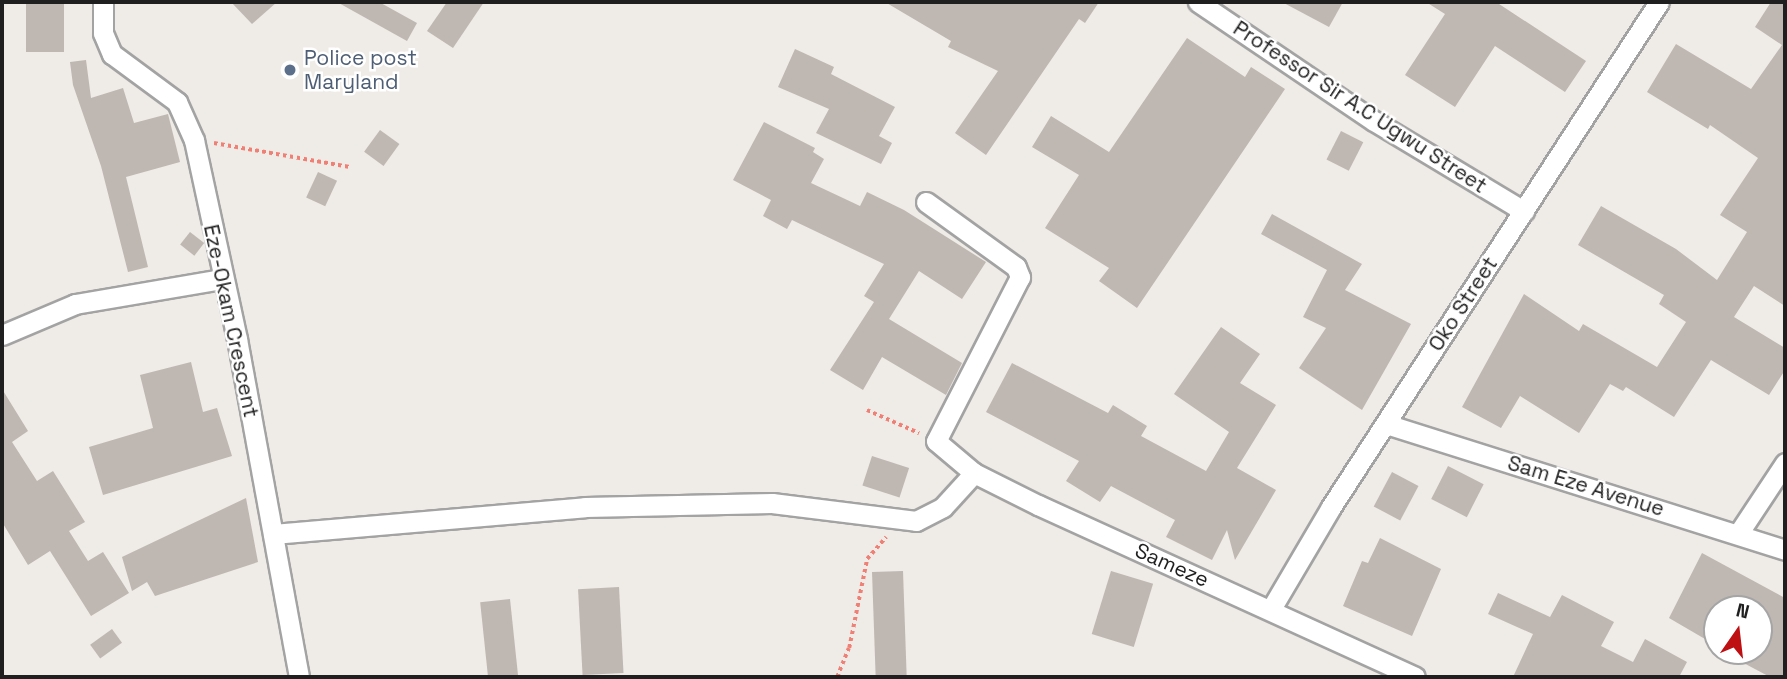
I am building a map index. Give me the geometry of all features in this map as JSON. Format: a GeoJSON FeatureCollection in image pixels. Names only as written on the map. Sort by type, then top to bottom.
{"type":"FeatureCollection","features":[{"type":"Feature","properties":{"kind":"street","name":"Eze-Okam Crescent"},"geometry":{"type":"LineString","coordinates":[[103,2],[103,33],[112,54],[177,102],[194,140],[220,279],[237,339],[299,677]]}},
{"type":"Feature","properties":{"kind":"street","name":"Professor Sir A.C Ugwu Street"},"geometry":{"type":"LineString","coordinates":[[1198,2],[1374,121],[1524,211]]}},
{"type":"Feature","properties":{"kind":"street","name":"Oko Street"},"geometry":{"type":"LineString","coordinates":[[1271,609],[1385,424],[1659,2]]}},
{"type":"Feature","properties":{"kind":"street"},"geometry":{"type":"LineString","coordinates":[[926,202],[1016,267],[1020,277],[936,440]]}},
{"type":"Feature","properties":{"kind":"street"},"geometry":{"type":"LineString","coordinates":[[2,335],[75,304],[220,279]]}},
{"type":"Feature","properties":{"kind":"street","name":"Sam Eze Avenue"},"geometry":{"type":"LineString","coordinates":[[1385,424],[1785,550]]}},
{"type":"Feature","properties":{"kind":"street","name":"Sameze"},"geometry":{"type":"LineString","coordinates":[[936,440],[974,473],[1415,677]]}},
{"type":"Feature","properties":{"kind":"street"},"geometry":{"type":"LineString","coordinates":[[1738,534],[1785,463]]}},
{"type":"Feature","properties":{"kind":"street"},"geometry":{"type":"LineString","coordinates":[[273,534],[598,507],[772,503],[896,519],[928,518],[974,473]]}},
{"type":"Feature","properties":{"kind":"path"},"geometry":{"type":"LineString","coordinates":[[194,140],[350,167]]}},
{"type":"Feature","properties":{"kind":"path"},"geometry":{"type":"LineString","coordinates":[[867,410],[936,440]]}},
{"type":"Feature","properties":{"kind":"path"},"geometry":{"type":"LineString","coordinates":[[837,677],[849,648],[867,559],[896,519]]}},
{"type":"Feature","properties":{"kind":"building"},"geometry":{"type":"Polygon","coordinates":[[[26,2],[64,2],[64,52],[26,52],[26,2]]]}},
{"type":"Feature","properties":{"kind":"building"},"geometry":{"type":"Polygon","coordinates":[[[231,2],[277,2],[252,24],[231,2]]]}},
{"type":"Feature","properties":{"kind":"building"},"geometry":{"type":"Polygon","coordinates":[[[337,2],[379,2],[417,23],[407,41],[337,2]]]}},
{"type":"Feature","properties":{"kind":"building"},"geometry":{"type":"Polygon","coordinates":[[[447,2],[484,2],[453,48],[427,31],[447,2]]]}},
{"type":"Feature","properties":{"kind":"building"},"geometry":{"type":"Polygon","coordinates":[[[885,2],[1099,2],[1085,23],[1079,19],[986,155],[955,133],[998,71],[948,47],[951,41],[885,2]]]}},
{"type":"Feature","properties":{"kind":"building"},"geometry":{"type":"Polygon","coordinates":[[[1282,2],[1343,2],[1329,27],[1282,2]]]}},
{"type":"Feature","properties":{"kind":"building"},"geometry":{"type":"Polygon","coordinates":[[[1426,2],[1496,2],[1586,61],[1565,92],[1495,46],[1455,107],[1405,75],[1445,14],[1426,2]]]}},
{"type":"Feature","properties":{"kind":"building"},"geometry":{"type":"Polygon","coordinates":[[[1771,2],[1785,2],[1785,306],[1754,286],[1734,317],[1785,348],[1785,370],[1769,395],[1711,360],[1674,417],[1626,387],[1623,391],[1610,384],[1579,433],[1520,396],[1501,428],[1462,407],[1524,294],[1579,331],[1583,324],[1657,367],[1686,322],[1659,304],[1664,295],[1578,245],[1601,206],[1676,249],[1717,280],[1747,232],[1720,215],[1758,158],[1710,125],[1708,129],[1647,92],[1676,44],[1751,89],[1782,45],[1755,27],[1771,2]]]}},
{"type":"Feature","properties":{"kind":"building"},"geometry":{"type":"Polygon","coordinates":[[[1187,38],[1245,77],[1251,67],[1285,89],[1137,308],[1099,281],[1109,268],[1045,228],[1079,175],[1032,147],[1051,116],[1109,152],[1187,38]]]}},
{"type":"Feature","properties":{"kind":"building"},"geometry":{"type":"Polygon","coordinates":[[[795,49],[834,67],[831,74],[895,107],[879,136],[892,143],[881,164],[816,133],[829,109],[778,87],[795,49]]]}},
{"type":"Feature","properties":{"kind":"building"},"geometry":{"type":"Polygon","coordinates":[[[86,60],[91,98],[123,88],[134,123],[168,114],[180,162],[126,177],[148,267],[128,272],[101,166],[73,85],[70,62],[86,60]]]}},
{"type":"Feature","properties":{"kind":"building"},"geometry":{"type":"Polygon","coordinates":[[[764,122],[815,148],[813,152],[824,159],[811,183],[860,206],[867,192],[904,210],[986,262],[962,299],[919,271],[889,319],[962,363],[946,395],[882,357],[863,390],[830,370],[874,302],[864,296],[884,264],[792,220],[787,229],[763,216],[771,200],[733,180],[764,122]]]}},
{"type":"Feature","properties":{"kind":"building"},"geometry":{"type":"Polygon","coordinates":[[[380,130],[399,144],[384,166],[364,152],[380,130]]]}},
{"type":"Feature","properties":{"kind":"building"},"geometry":{"type":"Polygon","coordinates":[[[1341,131],[1363,142],[1349,171],[1326,160],[1341,131]]]}},
{"type":"Feature","properties":{"kind":"building"},"geometry":{"type":"Polygon","coordinates":[[[318,172],[337,181],[325,206],[306,197],[318,172]]]}},
{"type":"Feature","properties":{"kind":"building"},"geometry":{"type":"Polygon","coordinates":[[[1272,214],[1362,264],[1345,290],[1411,324],[1362,410],[1299,368],[1326,328],[1303,317],[1327,270],[1261,234],[1272,214]]]}},
{"type":"Feature","properties":{"kind":"building"},"geometry":{"type":"Polygon","coordinates":[[[190,232],[204,243],[194,256],[180,245],[190,232]]]}},
{"type":"Feature","properties":{"kind":"building"},"geometry":{"type":"Polygon","coordinates":[[[1221,327],[1260,354],[1240,383],[1276,405],[1237,468],[1276,490],[1235,560],[1227,530],[1212,560],[1166,537],[1175,520],[1111,486],[1100,502],[1066,481],[1079,461],[986,412],[1012,363],[1108,413],[1113,405],[1147,426],[1141,436],[1206,471],[1229,432],[1174,394],[1221,327]]]}},
{"type":"Feature","properties":{"kind":"building"},"geometry":{"type":"Polygon","coordinates":[[[191,362],[203,412],[217,408],[232,456],[103,495],[89,447],[153,428],[140,375],[191,362]]]}},
{"type":"Feature","properties":{"kind":"building"},"geometry":{"type":"Polygon","coordinates":[[[2,389],[28,431],[12,442],[37,481],[53,471],[85,522],[69,531],[88,561],[103,552],[129,593],[91,616],[50,551],[28,565],[2,522],[2,389]]]}},
{"type":"Feature","properties":{"kind":"building"},"geometry":{"type":"Polygon","coordinates":[[[872,456],[909,468],[900,498],[862,485],[872,456]]]}},
{"type":"Feature","properties":{"kind":"building"},"geometry":{"type":"Polygon","coordinates":[[[1448,466],[1484,484],[1467,517],[1431,499],[1448,466]]]}},
{"type":"Feature","properties":{"kind":"building"},"geometry":{"type":"Polygon","coordinates":[[[1392,472],[1418,486],[1400,521],[1374,506],[1392,472]]]}},
{"type":"Feature","properties":{"kind":"building"},"geometry":{"type":"Polygon","coordinates":[[[246,498],[258,562],[155,596],[147,582],[132,591],[122,557],[246,498]]]}},
{"type":"Feature","properties":{"kind":"building"},"geometry":{"type":"Polygon","coordinates":[[[1380,538],[1441,569],[1412,636],[1343,606],[1362,561],[1368,563],[1380,538]]]}},
{"type":"Feature","properties":{"kind":"building"},"geometry":{"type":"Polygon","coordinates":[[[1702,553],[1785,598],[1785,677],[1770,677],[1747,665],[1773,665],[1773,595],[1703,595],[1703,638],[1669,618],[1702,553]]]}},
{"type":"Feature","properties":{"kind":"building"},"geometry":{"type":"Polygon","coordinates":[[[903,571],[907,677],[876,677],[872,572],[903,571]]]}},
{"type":"Feature","properties":{"kind":"building"},"geometry":{"type":"Polygon","coordinates":[[[1111,571],[1153,584],[1134,647],[1092,634],[1111,571]]]}},
{"type":"Feature","properties":{"kind":"building"},"geometry":{"type":"Polygon","coordinates":[[[619,587],[624,673],[583,675],[578,589],[619,587]]]}},
{"type":"Feature","properties":{"kind":"building"},"geometry":{"type":"Polygon","coordinates":[[[1498,593],[1550,617],[1562,595],[1614,622],[1601,646],[1633,662],[1645,639],[1687,662],[1679,677],[1513,677],[1533,634],[1488,614],[1498,593]]]}},
{"type":"Feature","properties":{"kind":"building"},"geometry":{"type":"Polygon","coordinates":[[[510,599],[518,677],[488,677],[480,602],[510,599]]]}},
{"type":"Feature","properties":{"kind":"building"},"geometry":{"type":"Polygon","coordinates":[[[112,629],[122,643],[100,659],[90,645],[112,629]]]}},
{"type":"Feature","properties":{"kind":"place","name":"Police post Maryland"},"geometry":{"type":"Point","coordinates":[290,70]}}]}
